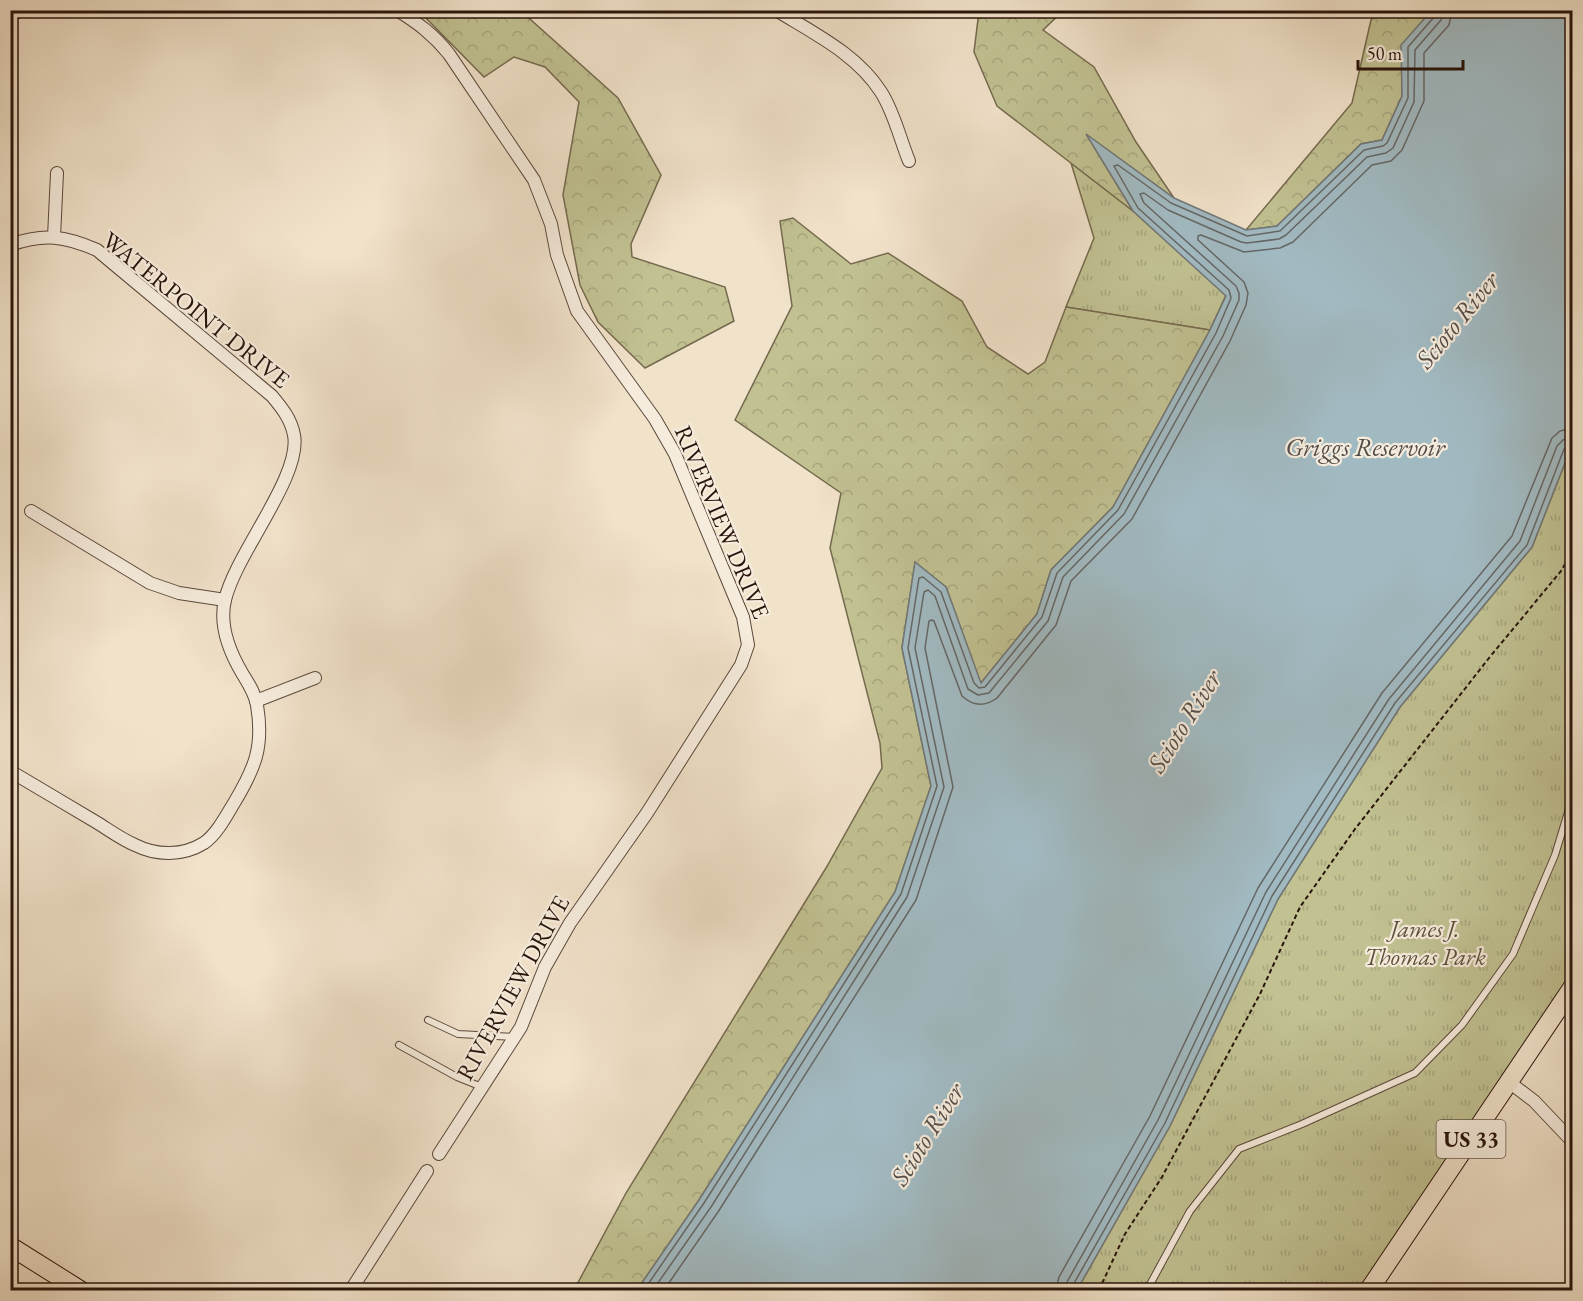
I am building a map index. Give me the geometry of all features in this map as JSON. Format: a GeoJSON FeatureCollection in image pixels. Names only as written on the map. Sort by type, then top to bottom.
{"type":"FeatureCollection","features":[{"type":"Feature","properties":{"kind":"main road"},"geometry":{"type":"LineString","coordinates":[[10,14],[14,10]]}},
{"type":"Feature","properties":{"kind":"main road","name":"US 33"},"geometry":{"type":"LineString","coordinates":[[1369,1290],[1572,988]]}},
{"type":"Feature","properties":{"kind":"main road"},"geometry":{"type":"LineString","coordinates":[[10,1246],[80,1290]]}},
{"type":"Feature","properties":{"kind":"street","name":"RIVERVIEW DRIVE"},"geometry":{"type":"LineString","coordinates":[[397,10],[419,24],[449,54],[534,180],[551,224],[558,255],[577,311],[655,419],[675,454],[743,617],[748,645],[741,666],[647,813],[570,923],[545,967],[521,1027],[439,1154]]}},
{"type":"Feature","properties":{"kind":"street"},"geometry":{"type":"LineString","coordinates":[[776,10],[827,42],[859,65],[871,78],[886,102],[909,161]]}},
{"type":"Feature","properties":{"kind":"street"},"geometry":{"type":"LineString","coordinates":[[54,237],[57,173]]}},
{"type":"Feature","properties":{"kind":"street","name":"WATERPOINT DRIVE"},"geometry":{"type":"LineString","coordinates":[[10,245],[30,238],[54,237],[76,241],[97,250],[272,396],[287,414],[294,436],[294,456],[287,476],[236,570],[225,600]]}},
{"type":"Feature","properties":{"kind":"street"},"geometry":{"type":"LineString","coordinates":[[10,771],[134,845],[158,853],[183,852],[205,842],[222,824],[248,780],[257,759],[260,741],[256,701],[232,655],[226,638],[223,618],[225,600],[178,593],[150,583],[31,511]]}},
{"type":"Feature","properties":{"kind":"street"},"geometry":{"type":"LineString","coordinates":[[256,701],[315,678]]}},
{"type":"Feature","properties":{"kind":"street"},"geometry":{"type":"LineString","coordinates":[[1509,1082],[1534,1101],[1572,1141]]}},
{"type":"Feature","properties":{"kind":"street"},"geometry":{"type":"LineString","coordinates":[[351,1290],[427,1171]]}},
{"type":"Feature","properties":{"kind":"lane"},"geometry":{"type":"LineString","coordinates":[[1147,1290],[1190,1211],[1239,1149],[1302,1124],[1415,1073],[1462,1025],[1513,954],[1555,855],[1572,799]]}},
{"type":"Feature","properties":{"kind":"lane"},"geometry":{"type":"LineString","coordinates":[[1564,828],[1572,836]]}},
{"type":"Feature","properties":{"kind":"lane"},"geometry":{"type":"LineString","coordinates":[[428,1020],[458,1034],[514,1037]]}},
{"type":"Feature","properties":{"kind":"lane"},"geometry":{"type":"LineString","coordinates":[[399,1045],[482,1088]]}},
{"type":"Feature","properties":{"kind":"path"},"geometry":{"type":"LineString","coordinates":[[1099,1290],[1125,1234],[1162,1177],[1260,994],[1300,907],[1355,829],[1482,667],[1561,571],[1572,552]]}},
{"type":"Feature","properties":{"kind":"green space"},"geometry":{"type":"Polygon","coordinates":[[[419,11],[521,11],[618,98],[661,175],[631,244],[632,257],[725,287],[734,321],[645,368],[598,322],[580,285],[563,195],[579,102],[545,67],[514,57],[484,77],[419,11]]]}},
{"type":"Feature","properties":{"kind":"green space"},"geometry":{"type":"Polygon","coordinates":[[[979,11],[1063,11],[1043,30],[1094,67],[1136,142],[1174,198],[1087,135],[1133,211],[997,106],[974,52],[979,11]]]}},
{"type":"Feature","properties":{"kind":"green space"},"geometry":{"type":"Polygon","coordinates":[[[1380,11],[1432,11],[1402,45],[1402,96],[1382,140],[1361,144],[1277,226],[1246,230],[1352,103],[1371,20],[1380,11]]]}},
{"type":"Feature","properties":{"kind":"green space"},"geometry":{"type":"Polygon","coordinates":[[[1071,163],[1133,211],[1226,295],[1210,330],[1066,307],[1094,238],[1071,163]]]}},
{"type":"Feature","properties":{"kind":"green space"},"geometry":{"type":"Polygon","coordinates":[[[793,218],[851,264],[888,253],[962,301],[987,347],[1028,374],[1045,362],[1066,307],[1210,330],[1113,507],[1051,570],[1037,614],[980,684],[946,587],[915,563],[902,648],[931,786],[895,892],[699,1200],[637,1290],[574,1290],[626,1193],[826,868],[882,768],[880,743],[830,548],[841,493],[735,420],[792,306],[780,221],[793,218]]]}},
{"type":"Feature","properties":{"kind":"green space","name":"James J. Thomas Park"},"geometry":{"type":"Polygon","coordinates":[[[1572,445],[1572,988],[1369,1290],[1077,1290],[1170,1126],[1278,899],[1400,707],[1532,547],[1572,445]]]}},
{"type":"Feature","properties":{"kind":"water","name":"Griggs Reservoir"},"geometry":{"type":"Polygon","coordinates":[[[1432,10],[1572,11],[1572,445],[1532,547],[1400,707],[1278,899],[1170,1126],[1077,1290],[637,1290],[699,1200],[895,892],[931,786],[902,648],[915,562],[946,587],[981,683],[1037,614],[1051,570],[1113,507],[1210,330],[1226,296],[1133,211],[1086,134],[1174,198],[1246,230],[1277,226],[1361,144],[1382,140],[1402,96],[1401,45],[1432,10]]]}},
{"type":"Feature","properties":{"kind":"water label","name":"Scioto River"},"geometry":{"type":"Point","coordinates":[1457,320]}},
{"type":"Feature","properties":{"kind":"water label","name":"Scioto River"},"geometry":{"type":"Point","coordinates":[1184,721]}},
{"type":"Feature","properties":{"kind":"water label","name":"Scioto River"},"geometry":{"type":"Point","coordinates":[927,1134]}}]}
